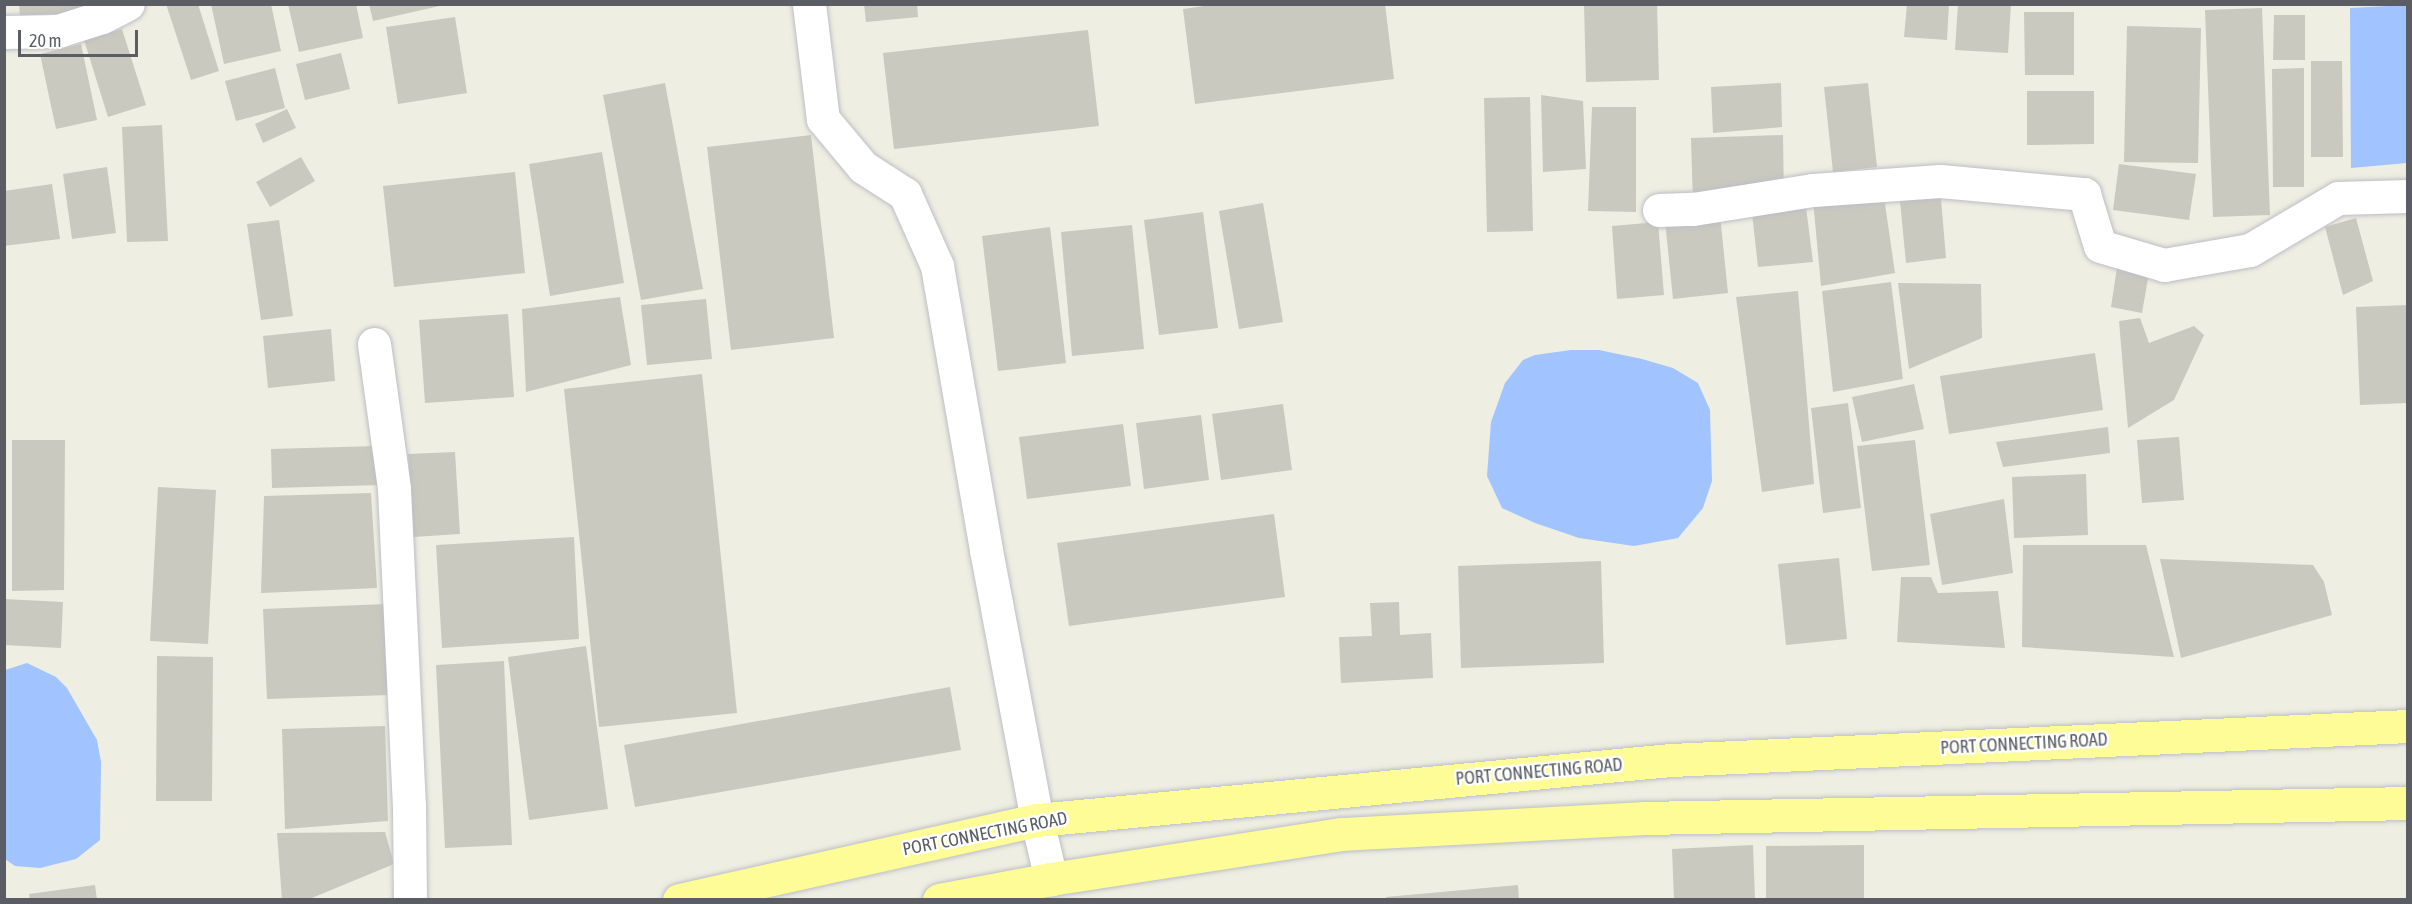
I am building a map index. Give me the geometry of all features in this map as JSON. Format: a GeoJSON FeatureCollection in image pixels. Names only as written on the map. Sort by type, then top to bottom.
{"type":"FeatureCollection","features":[{"type":"Feature","properties":{"kind":"highway","name":"PORT CONNECTING ROAD"},"geometry":{"type":"LineString","coordinates":[[680,900],[1037,820],[1671,760],[2408,726]]}},
{"type":"Feature","properties":{"kind":"highway"},"geometry":{"type":"LineString","coordinates":[[939,900],[1051,879],[1341,834],[1644,818],[2408,803]]}},
{"type":"Feature","properties":{"kind":"street"},"geometry":{"type":"LineString","coordinates":[[4,32],[58,31],[102,17],[128,4]]}},
{"type":"Feature","properties":{"kind":"street"},"geometry":{"type":"LineString","coordinates":[[809,4],[823,119],[863,167],[905,194],[937,266],[988,562],[1037,820],[1051,879]]}},
{"type":"Feature","properties":{"kind":"street"},"geometry":{"type":"LineString","coordinates":[[1659,210],[1693,209],[1813,190],[1940,181],[2084,194],[2100,246],[2164,265],[2250,250],[2338,198],[2408,196]]}},
{"type":"Feature","properties":{"kind":"street"},"geometry":{"type":"LineString","coordinates":[[374,344],[394,489],[409,806],[410,900]]}},
{"type":"Feature","properties":{"kind":"water"},"geometry":{"type":"Polygon","coordinates":[[[2407,5],[2407,163],[2351,168],[2350,8],[2407,5]]]}},
{"type":"Feature","properties":{"kind":"water"},"geometry":{"type":"Polygon","coordinates":[[[1571,350],[1599,350],[1642,359],[1673,368],[1698,383],[1710,410],[1712,481],[1703,508],[1678,538],[1634,546],[1579,538],[1535,523],[1502,508],[1487,476],[1491,422],[1505,383],[1523,360],[1535,355],[1571,350]]]}},
{"type":"Feature","properties":{"kind":"water"},"geometry":{"type":"Polygon","coordinates":[[[27,663],[56,677],[67,688],[97,740],[101,762],[100,840],[76,859],[40,868],[15,866],[5,859],[5,670],[27,663]]]}},
{"type":"Feature","properties":{"kind":"building"},"geometry":{"type":"Polygon","coordinates":[[[19,4],[92,4],[92,12],[20,16],[19,4]]]}},
{"type":"Feature","properties":{"kind":"building"},"geometry":{"type":"Polygon","coordinates":[[[166,4],[198,4],[219,71],[191,80],[166,4]]]}},
{"type":"Feature","properties":{"kind":"building"},"geometry":{"type":"Polygon","coordinates":[[[211,4],[271,4],[281,51],[224,64],[211,4]]]}},
{"type":"Feature","properties":{"kind":"building"},"geometry":{"type":"Polygon","coordinates":[[[288,4],[356,4],[363,38],[299,52],[288,4]]]}},
{"type":"Feature","properties":{"kind":"building"},"geometry":{"type":"Polygon","coordinates":[[[369,4],[443,4],[444,5],[373,21],[369,4]]]}},
{"type":"Feature","properties":{"kind":"building"},"geometry":{"type":"Polygon","coordinates":[[[864,4],[917,4],[918,17],[866,22],[864,4]]]}},
{"type":"Feature","properties":{"kind":"building"},"geometry":{"type":"Polygon","coordinates":[[[1218,4],[1385,4],[1394,79],[1195,104],[1183,9],[1218,4]]]}},
{"type":"Feature","properties":{"kind":"building"},"geometry":{"type":"Polygon","coordinates":[[[1584,4],[1657,4],[1659,80],[1586,82],[1584,4]]]}},
{"type":"Feature","properties":{"kind":"building"},"geometry":{"type":"Polygon","coordinates":[[[1907,4],[1949,4],[1947,40],[1904,37],[1907,4]]]}},
{"type":"Feature","properties":{"kind":"building"},"geometry":{"type":"Polygon","coordinates":[[[1958,4],[2011,4],[2008,53],[1955,50],[1958,4]]]}},
{"type":"Feature","properties":{"kind":"building"},"geometry":{"type":"Polygon","coordinates":[[[2262,8],[2270,215],[2213,217],[2205,10],[2262,8]]]}},
{"type":"Feature","properties":{"kind":"building"},"geometry":{"type":"Polygon","coordinates":[[[2024,12],[2074,12],[2074,75],[2025,75],[2024,12]]]}},
{"type":"Feature","properties":{"kind":"building"},"geometry":{"type":"Polygon","coordinates":[[[2274,15],[2305,15],[2305,60],[2273,60],[2274,15]]]}},
{"type":"Feature","properties":{"kind":"building"},"geometry":{"type":"Polygon","coordinates":[[[455,17],[467,93],[398,104],[386,27],[455,17]]]}},
{"type":"Feature","properties":{"kind":"building"},"geometry":{"type":"Polygon","coordinates":[[[2127,26],[2201,28],[2198,163],[2124,162],[2127,26]]]}},
{"type":"Feature","properties":{"kind":"building"},"geometry":{"type":"Polygon","coordinates":[[[122,29],[146,105],[108,117],[84,40],[122,29]]]}},
{"type":"Feature","properties":{"kind":"building"},"geometry":{"type":"Polygon","coordinates":[[[1088,30],[1099,126],[894,149],[883,53],[1088,30]]]}},
{"type":"Feature","properties":{"kind":"building"},"geometry":{"type":"Polygon","coordinates":[[[81,44],[97,120],[56,129],[40,54],[81,44]]]}},
{"type":"Feature","properties":{"kind":"building"},"geometry":{"type":"Polygon","coordinates":[[[341,53],[350,89],[305,100],[296,64],[341,53]]]}},
{"type":"Feature","properties":{"kind":"building"},"geometry":{"type":"Polygon","coordinates":[[[2311,61],[2342,61],[2343,157],[2311,157],[2311,61]]]}},
{"type":"Feature","properties":{"kind":"building"},"geometry":{"type":"Polygon","coordinates":[[[275,68],[285,108],[236,121],[225,81],[275,68]]]}},
{"type":"Feature","properties":{"kind":"building"},"geometry":{"type":"Polygon","coordinates":[[[2304,68],[2304,187],[2273,187],[2272,69],[2304,68]]]}},
{"type":"Feature","properties":{"kind":"building"},"geometry":{"type":"Polygon","coordinates":[[[665,83],[703,289],[641,300],[603,95],[665,83]]]}},
{"type":"Feature","properties":{"kind":"building"},"geometry":{"type":"Polygon","coordinates":[[[1781,83],[1782,127],[1713,133],[1711,87],[1781,83]]]}},
{"type":"Feature","properties":{"kind":"building"},"geometry":{"type":"Polygon","coordinates":[[[1868,83],[1877,167],[1833,172],[1824,87],[1868,83]]]}},
{"type":"Feature","properties":{"kind":"building"},"geometry":{"type":"Polygon","coordinates":[[[2027,91],[2094,91],[2094,144],[2027,145],[2027,91]]]}},
{"type":"Feature","properties":{"kind":"building"},"geometry":{"type":"Polygon","coordinates":[[[1541,95],[1583,101],[1586,169],[1543,172],[1541,95]]]}},
{"type":"Feature","properties":{"kind":"building"},"geometry":{"type":"Polygon","coordinates":[[[1530,97],[1533,231],[1487,232],[1484,98],[1530,97]]]}},
{"type":"Feature","properties":{"kind":"building"},"geometry":{"type":"Polygon","coordinates":[[[1592,107],[1636,107],[1636,212],[1588,211],[1592,107]]]}},
{"type":"Feature","properties":{"kind":"building"},"geometry":{"type":"Polygon","coordinates":[[[287,109],[296,128],[263,143],[255,124],[287,109]]]}},
{"type":"Feature","properties":{"kind":"building"},"geometry":{"type":"Polygon","coordinates":[[[162,125],[168,241],[127,242],[122,127],[162,125]]]}},
{"type":"Feature","properties":{"kind":"building"},"geometry":{"type":"Polygon","coordinates":[[[811,135],[834,338],[731,350],[707,147],[811,135]]]}},
{"type":"Feature","properties":{"kind":"building"},"geometry":{"type":"Polygon","coordinates":[[[1783,135],[1784,202],[1693,204],[1691,138],[1783,135]]]}},
{"type":"Feature","properties":{"kind":"building"},"geometry":{"type":"Polygon","coordinates":[[[602,152],[624,283],[550,296],[529,164],[602,152]]]}},
{"type":"Feature","properties":{"kind":"building"},"geometry":{"type":"Polygon","coordinates":[[[301,157],[315,181],[270,207],[256,182],[301,157]]]}},
{"type":"Feature","properties":{"kind":"building"},"geometry":{"type":"Polygon","coordinates":[[[2119,164],[2196,174],[2189,220],[2113,210],[2119,164]]]}},
{"type":"Feature","properties":{"kind":"building"},"geometry":{"type":"Polygon","coordinates":[[[107,167],[116,233],[72,239],[63,174],[107,167]]]}},
{"type":"Feature","properties":{"kind":"building"},"geometry":{"type":"Polygon","coordinates":[[[515,172],[525,273],[394,287],[383,186],[515,172]]]}},
{"type":"Feature","properties":{"kind":"building"},"geometry":{"type":"Polygon","coordinates":[[[52,184],[60,239],[4,246],[4,191],[52,184]]]}},
{"type":"Feature","properties":{"kind":"building"},"geometry":{"type":"Polygon","coordinates":[[[1940,187],[1946,258],[1906,263],[1899,191],[1940,187]]]}},
{"type":"Feature","properties":{"kind":"building"},"geometry":{"type":"Polygon","coordinates":[[[1884,197],[1895,273],[1821,286],[1813,200],[1884,197]]]}},
{"type":"Feature","properties":{"kind":"building"},"geometry":{"type":"Polygon","coordinates":[[[1263,203],[1283,322],[1239,329],[1219,211],[1263,203]]]}},
{"type":"Feature","properties":{"kind":"building"},"geometry":{"type":"Polygon","coordinates":[[[1806,207],[1813,262],[1758,267],[1752,213],[1806,207]]]}},
{"type":"Feature","properties":{"kind":"building"},"geometry":{"type":"Polygon","coordinates":[[[1203,212],[1218,328],[1159,335],[1144,220],[1203,212]]]}},
{"type":"Feature","properties":{"kind":"building"},"geometry":{"type":"Polygon","coordinates":[[[1720,215],[1728,293],[1673,299],[1665,221],[1720,215]]]}},
{"type":"Feature","properties":{"kind":"building"},"geometry":{"type":"Polygon","coordinates":[[[2356,218],[2373,281],[2343,295],[2325,227],[2356,218]]]}},
{"type":"Feature","properties":{"kind":"building"},"geometry":{"type":"Polygon","coordinates":[[[279,220],[293,316],[261,320],[247,224],[279,220]]]}},
{"type":"Feature","properties":{"kind":"building"},"geometry":{"type":"Polygon","coordinates":[[[1658,222],[1664,295],[1617,299],[1612,226],[1658,222]]]}},
{"type":"Feature","properties":{"kind":"building"},"geometry":{"type":"Polygon","coordinates":[[[1132,225],[1144,349],[1072,356],[1061,232],[1132,225]]]}},
{"type":"Feature","properties":{"kind":"building"},"geometry":{"type":"Polygon","coordinates":[[[1050,227],[1066,363],[998,371],[982,236],[1050,227]]]}},
{"type":"Feature","properties":{"kind":"building"},"geometry":{"type":"Polygon","coordinates":[[[2118,261],[2150,267],[2142,313],[2111,307],[2118,261]]]}},
{"type":"Feature","properties":{"kind":"building"},"geometry":{"type":"Polygon","coordinates":[[[1891,282],[1903,379],[1833,392],[1822,291],[1891,282]]]}},
{"type":"Feature","properties":{"kind":"building"},"geometry":{"type":"Polygon","coordinates":[[[1898,283],[1981,284],[1982,338],[1909,369],[1898,283]]]}},
{"type":"Feature","properties":{"kind":"building"},"geometry":{"type":"Polygon","coordinates":[[[1798,291],[1814,484],[1762,492],[1736,297],[1798,291]]]}},
{"type":"Feature","properties":{"kind":"building"},"geometry":{"type":"Polygon","coordinates":[[[620,297],[631,365],[526,392],[522,309],[620,297]]]}},
{"type":"Feature","properties":{"kind":"building"},"geometry":{"type":"Polygon","coordinates":[[[706,299],[712,359],[647,365],[641,305],[706,299]]]}},
{"type":"Feature","properties":{"kind":"building"},"geometry":{"type":"Polygon","coordinates":[[[2408,305],[2408,403],[2360,405],[2356,307],[2408,305]]]}},
{"type":"Feature","properties":{"kind":"building"},"geometry":{"type":"Polygon","coordinates":[[[508,314],[514,397],[425,403],[419,320],[508,314]]]}},
{"type":"Feature","properties":{"kind":"building"},"geometry":{"type":"Polygon","coordinates":[[[2140,318],[2149,343],[2194,326],[2204,335],[2174,400],[2128,428],[2119,321],[2140,318]]]}},
{"type":"Feature","properties":{"kind":"building"},"geometry":{"type":"Polygon","coordinates":[[[331,329],[335,381],[268,388],[263,336],[331,329]]]}},
{"type":"Feature","properties":{"kind":"building"},"geometry":{"type":"Polygon","coordinates":[[[2095,353],[2103,410],[1949,434],[1940,376],[2095,353]]]}},
{"type":"Feature","properties":{"kind":"building"},"geometry":{"type":"Polygon","coordinates":[[[702,374],[737,713],[599,727],[564,389],[702,374]]]}},
{"type":"Feature","properties":{"kind":"building"},"geometry":{"type":"Polygon","coordinates":[[[1914,384],[1924,429],[1862,442],[1852,397],[1914,384]]]}},
{"type":"Feature","properties":{"kind":"building"},"geometry":{"type":"Polygon","coordinates":[[[1848,403],[1861,508],[1823,513],[1811,408],[1848,403]]]}},
{"type":"Feature","properties":{"kind":"building"},"geometry":{"type":"Polygon","coordinates":[[[1283,404],[1292,470],[1221,480],[1212,414],[1283,404]]]}},
{"type":"Feature","properties":{"kind":"building"},"geometry":{"type":"Polygon","coordinates":[[[1201,415],[1209,480],[1144,489],[1136,423],[1201,415]]]}},
{"type":"Feature","properties":{"kind":"building"},"geometry":{"type":"Polygon","coordinates":[[[1123,424],[1131,486],[1027,499],[1019,437],[1123,424]]]}},
{"type":"Feature","properties":{"kind":"building"},"geometry":{"type":"Polygon","coordinates":[[[2108,427],[2110,453],[2003,467],[1996,442],[2108,427]]]}},
{"type":"Feature","properties":{"kind":"building"},"geometry":{"type":"Polygon","coordinates":[[[2179,437],[2184,500],[2142,503],[2137,440],[2179,437]]]}},
{"type":"Feature","properties":{"kind":"building"},"geometry":{"type":"Polygon","coordinates":[[[12,440],[65,440],[64,590],[12,591],[12,440]]]}},
{"type":"Feature","properties":{"kind":"building"},"geometry":{"type":"Polygon","coordinates":[[[1915,440],[1930,565],[1872,571],[1857,446],[1915,440]]]}},
{"type":"Feature","properties":{"kind":"building"},"geometry":{"type":"Polygon","coordinates":[[[378,446],[380,485],[272,488],[271,449],[378,446]]]}},
{"type":"Feature","properties":{"kind":"building"},"geometry":{"type":"Polygon","coordinates":[[[455,452],[460,534],[413,537],[408,454],[455,452]]]}},
{"type":"Feature","properties":{"kind":"building"},"geometry":{"type":"Polygon","coordinates":[[[2086,474],[2088,535],[2014,538],[2012,477],[2086,474]]]}},
{"type":"Feature","properties":{"kind":"building"},"geometry":{"type":"Polygon","coordinates":[[[158,487],[216,490],[208,644],[150,641],[158,487]]]}},
{"type":"Feature","properties":{"kind":"building"},"geometry":{"type":"Polygon","coordinates":[[[371,493],[377,588],[261,593],[264,496],[371,493]]]}},
{"type":"Feature","properties":{"kind":"building"},"geometry":{"type":"Polygon","coordinates":[[[2004,499],[2013,573],[1942,585],[1930,514],[2004,499]]]}},
{"type":"Feature","properties":{"kind":"building"},"geometry":{"type":"Polygon","coordinates":[[[1274,514],[1285,597],[1069,626],[1057,543],[1274,514]]]}},
{"type":"Feature","properties":{"kind":"building"},"geometry":{"type":"Polygon","coordinates":[[[574,537],[579,639],[442,648],[436,545],[574,537]]]}},
{"type":"Feature","properties":{"kind":"building"},"geometry":{"type":"Polygon","coordinates":[[[2023,545],[2146,545],[2174,657],[2022,647],[2023,545]]]}},
{"type":"Feature","properties":{"kind":"building"},"geometry":{"type":"Polygon","coordinates":[[[1839,558],[1847,639],[1786,645],[1778,564],[1839,558]]]}},
{"type":"Feature","properties":{"kind":"building"},"geometry":{"type":"Polygon","coordinates":[[[2160,559],[2313,565],[2324,582],[2332,615],[2181,658],[2160,559]]]}},
{"type":"Feature","properties":{"kind":"building"},"geometry":{"type":"Polygon","coordinates":[[[1601,561],[1604,663],[1461,668],[1458,566],[1601,561]]]}},
{"type":"Feature","properties":{"kind":"building"},"geometry":{"type":"Polygon","coordinates":[[[1901,577],[1931,577],[1938,593],[1998,591],[2005,648],[1897,642],[1901,577]]]}},
{"type":"Feature","properties":{"kind":"building"},"geometry":{"type":"Polygon","coordinates":[[[4,599],[63,602],[61,648],[4,645],[4,599]]]}},
{"type":"Feature","properties":{"kind":"building"},"geometry":{"type":"Polygon","coordinates":[[[1399,602],[1400,635],[1431,633],[1433,678],[1341,683],[1339,637],[1372,636],[1370,603],[1399,602]]]}},
{"type":"Feature","properties":{"kind":"building"},"geometry":{"type":"Polygon","coordinates":[[[386,604],[390,695],[267,699],[263,609],[386,604]]]}},
{"type":"Feature","properties":{"kind":"building"},"geometry":{"type":"Polygon","coordinates":[[[586,646],[608,809],[529,820],[508,657],[586,646]]]}},
{"type":"Feature","properties":{"kind":"building"},"geometry":{"type":"Polygon","coordinates":[[[157,656],[213,657],[212,801],[156,801],[157,656]]]}},
{"type":"Feature","properties":{"kind":"building"},"geometry":{"type":"Polygon","coordinates":[[[504,661],[512,845],[445,848],[436,665],[504,661]]]}},
{"type":"Feature","properties":{"kind":"building"},"geometry":{"type":"Polygon","coordinates":[[[950,687],[961,750],[635,807],[624,745],[950,687]]]}},
{"type":"Feature","properties":{"kind":"building"},"geometry":{"type":"Polygon","coordinates":[[[385,726],[388,821],[285,829],[282,729],[385,726]]]}},
{"type":"Feature","properties":{"kind":"building"},"geometry":{"type":"Polygon","coordinates":[[[385,832],[394,864],[307,900],[282,900],[277,833],[385,832]]]}},
{"type":"Feature","properties":{"kind":"building"},"geometry":{"type":"Polygon","coordinates":[[[1753,845],[1755,900],[1674,900],[1672,849],[1753,845]]]}},
{"type":"Feature","properties":{"kind":"building"},"geometry":{"type":"Polygon","coordinates":[[[1864,845],[1864,900],[1766,900],[1766,846],[1864,845]]]}},
{"type":"Feature","properties":{"kind":"building"},"geometry":{"type":"Polygon","coordinates":[[[95,885],[97,900],[30,900],[29,894],[95,885]]]}},
{"type":"Feature","properties":{"kind":"building"},"geometry":{"type":"Polygon","coordinates":[[[1518,885],[1519,900],[1387,900],[1386,897],[1518,885]]]}}]}
